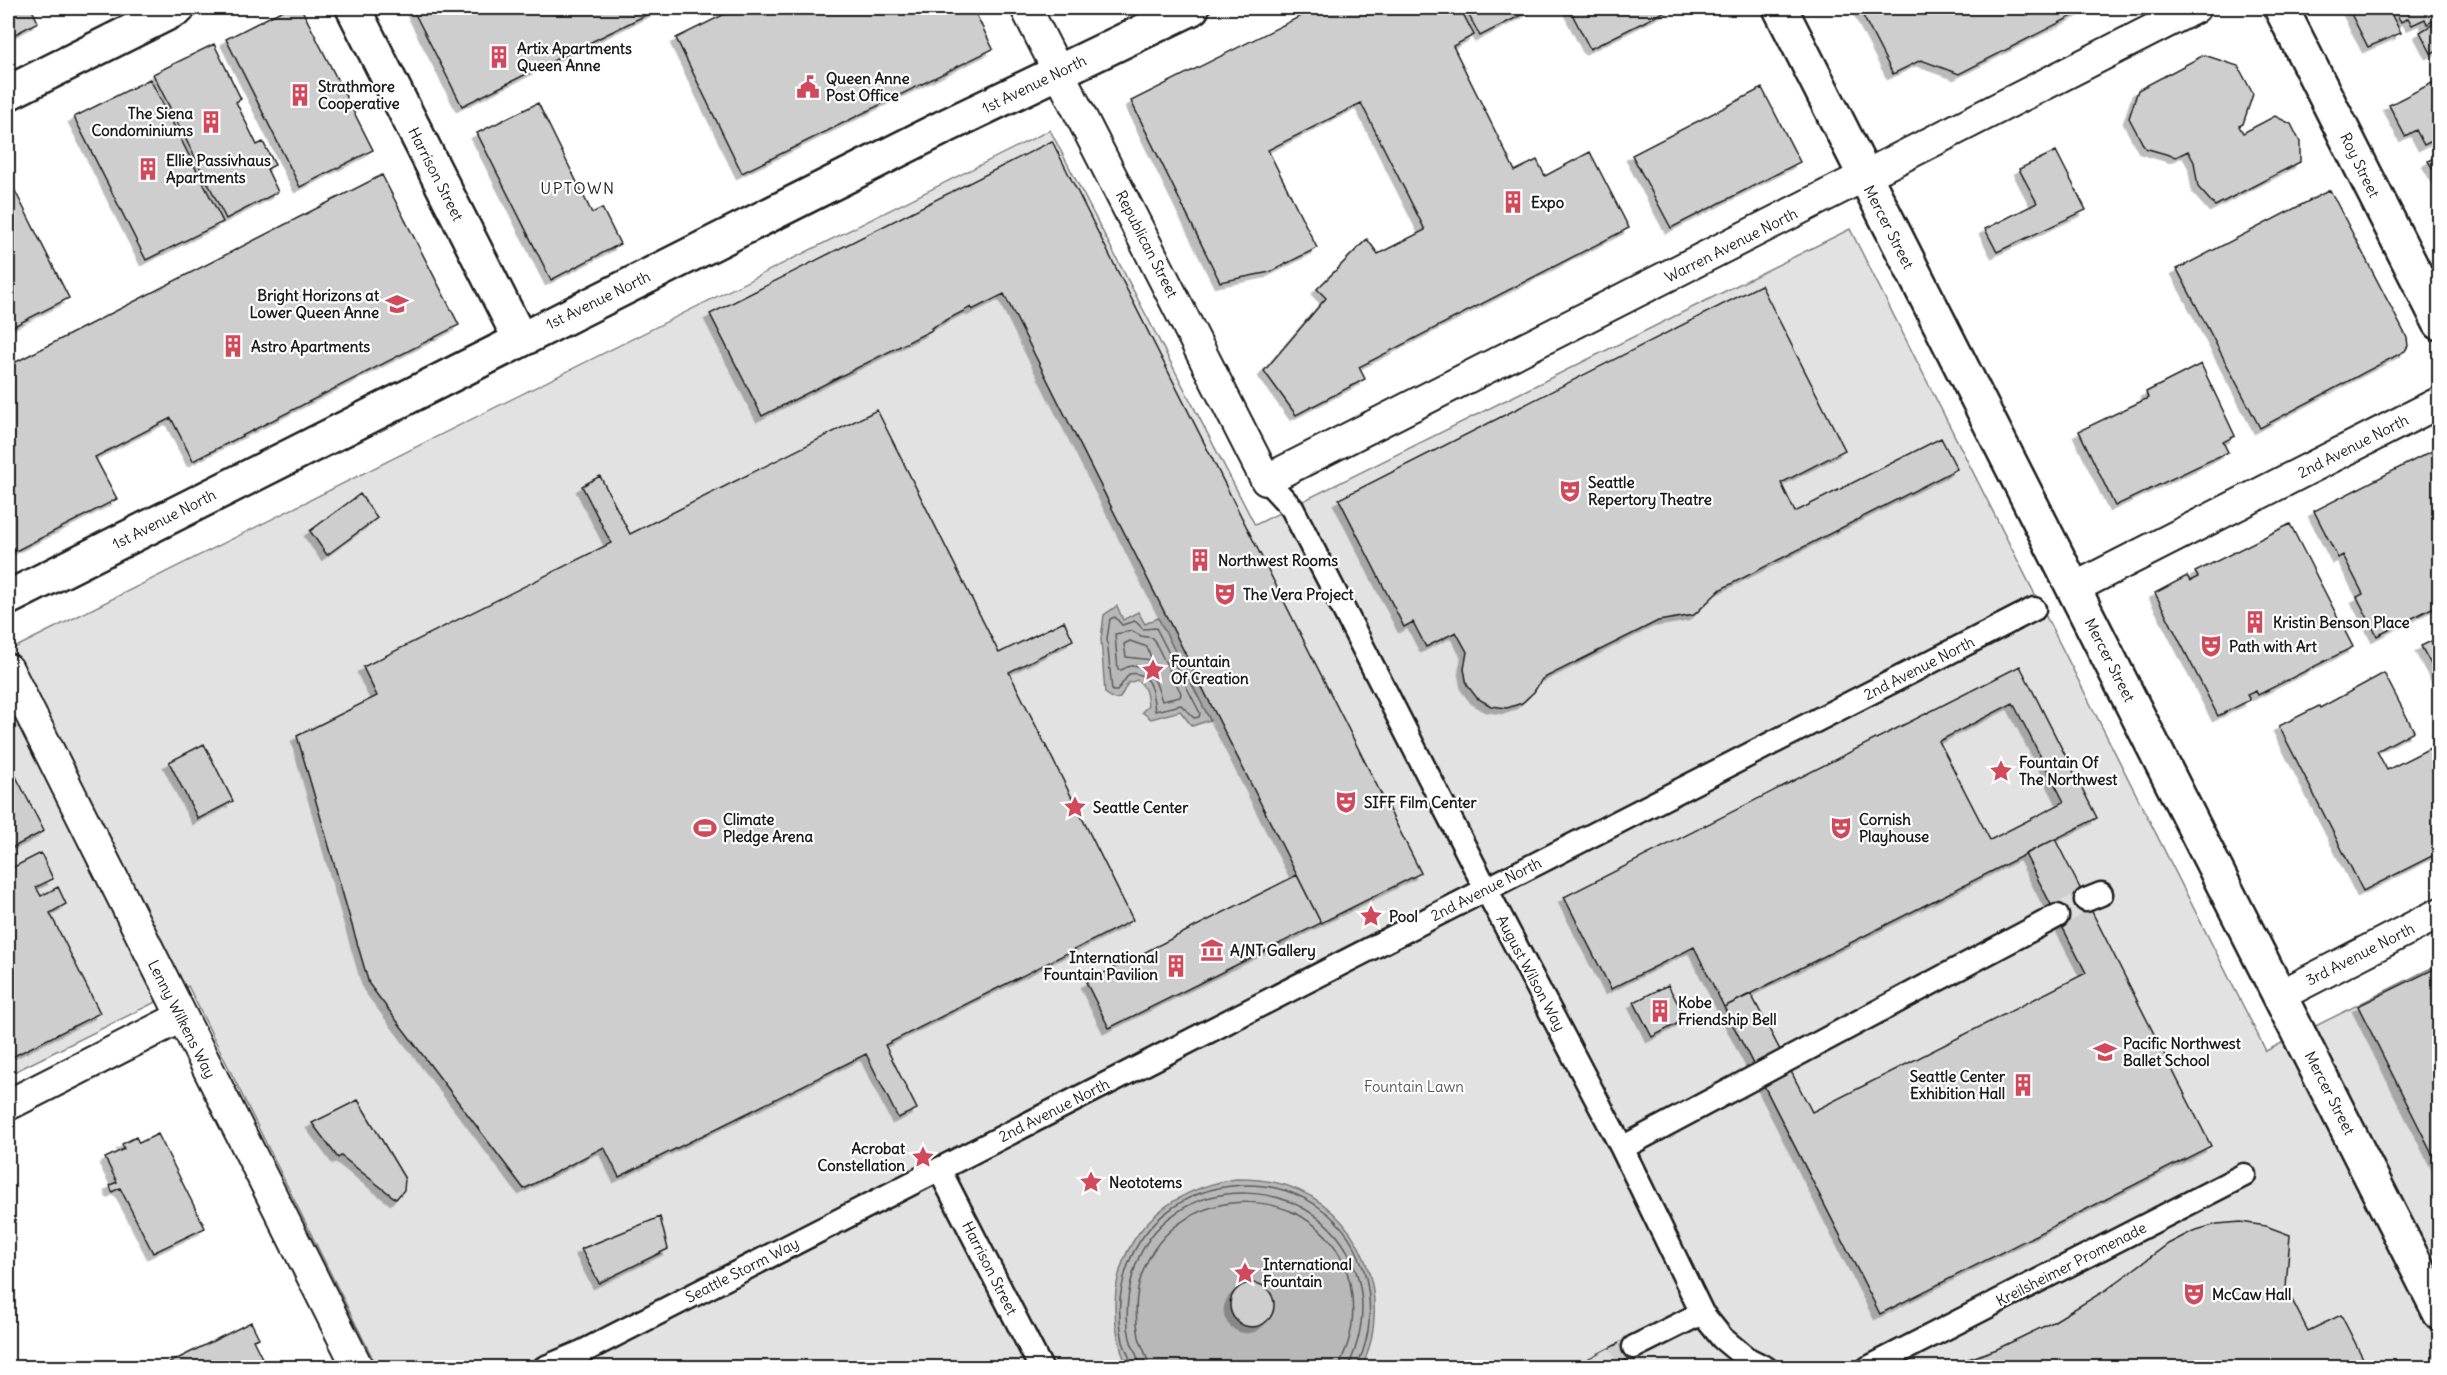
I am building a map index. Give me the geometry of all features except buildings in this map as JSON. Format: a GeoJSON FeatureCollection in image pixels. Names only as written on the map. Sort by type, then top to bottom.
{"type":"FeatureCollection","features":[{"type":"Feature","properties":{"kind":"main road"},"geometry":{"type":"LineString","coordinates":[[8,93],[178,8]]}},
{"type":"Feature","properties":{"kind":"main road","name":"Harrison Street"},"geometry":{"type":"LineString","coordinates":[[353,8],[520,339]]}},
{"type":"Feature","properties":{"kind":"main road","name":"1st Avenue North"},"geometry":{"type":"LineString","coordinates":[[8,598],[520,339],[1192,8]]}},
{"type":"Feature","properties":{"kind":"main road","name":"Mercer Street"},"geometry":{"type":"LineString","coordinates":[[1780,8],[2281,995],[2439,1313]]}},
{"type":"Feature","properties":{"kind":"main road","name":"Roy Street"},"geometry":{"type":"LineString","coordinates":[[2281,8],[2439,323]]}},
{"type":"Feature","properties":{"kind":"street","name":"Republican Street"},"geometry":{"type":"LineString","coordinates":[[1026,8],[1266,480]]}},
{"type":"Feature","properties":{"kind":"street","name":"Warren Avenue North"},"geometry":{"type":"LineString","coordinates":[[1266,480],[2195,8]]}},
{"type":"Feature","properties":{"kind":"street","name":"2nd Avenue North"},"geometry":{"type":"LineString","coordinates":[[2074,588],[2439,402]]}},
{"type":"Feature","properties":{"kind":"street","name":"August Wilson Way"},"geometry":{"type":"LineString","coordinates":[[1266,480],[1292,508],[1486,889],[1622,1148],[1702,1313],[1722,1338],[1746,1358],[1766,1368]]}},
{"type":"Feature","properties":{"kind":"street","name":"2nd Avenue North"},"geometry":{"type":"LineString","coordinates":[[939,1169],[2034,609]]}},
{"type":"Feature","properties":{"kind":"street","name":"Lenny Wilkens Way"},"geometry":{"type":"LineString","coordinates":[[8,669],[180,1017],[358,1368]]}},
{"type":"Feature","properties":{"kind":"street","name":"3rd Avenue North"},"geometry":{"type":"LineString","coordinates":[[2281,995],[2439,913]]}},
{"type":"Feature","properties":{"kind":"street"},"geometry":{"type":"LineString","coordinates":[[1622,1148],[2057,916]]}},
{"type":"Feature","properties":{"kind":"street"},"geometry":{"type":"LineString","coordinates":[[8,1105],[180,1017]]}},
{"type":"Feature","properties":{"kind":"street","name":"Seattle Storm Way"},"geometry":{"type":"LineString","coordinates":[[544,1368],[592,1347],[939,1169]]}},
{"type":"Feature","properties":{"kind":"street","name":"Harrison Street"},"geometry":{"type":"LineString","coordinates":[[939,1169],[1041,1368]]}},
{"type":"Feature","properties":{"kind":"street","name":"Kreilsheimer Promenade"},"geometry":{"type":"LineString","coordinates":[[1868,1368],[2244,1175]]}},
{"type":"Feature","properties":{"kind":"street"},"geometry":{"type":"LineString","coordinates":[[1634,1347],[1702,1313]]}},
{"type":"Feature","properties":{"kind":"green space","name":"Seattle Center"},"geometry":{"type":"Polygon","coordinates":[[[1050,130],[1255,525],[1850,229],[2266,1051],[2439,964],[2439,1367],[377,1367],[188,986],[8,1075],[8,651],[1050,130]]]}},
{"type":"Feature","properties":{"kind":"water"},"geometry":{"type":"Polygon","coordinates":[[[1117,606],[1123,620],[1138,612],[1145,624],[1158,618],[1210,720],[1192,726],[1180,711],[1151,719],[1142,712],[1148,706],[1147,698],[1144,688],[1137,680],[1128,683],[1120,698],[1114,699],[1105,693],[1101,639],[1104,615],[1117,606]]]}},
{"type":"Feature","properties":{"kind":"water","name":"International Fountain"},"geometry":{"type":"Polygon","coordinates":[[[1236,1179],[1279,1183],[1312,1197],[1334,1214],[1352,1235],[1364,1259],[1372,1285],[1374,1312],[1371,1340],[1362,1367],[1127,1367],[1117,1333],[1115,1301],[1120,1271],[1131,1244],[1149,1221],[1173,1202],[1202,1188],[1236,1179]]]}},
{"type":"Feature","properties":{"kind":"tunnel"},"geometry":{"type":"LineString","coordinates":[[2057,916],[2086,900]]}},
{"type":"Feature","properties":{"kind":"tunnel"},"geometry":{"type":"LineString","coordinates":[[1595,1368],[1634,1347]]}},
{"type":"Feature","properties":{"kind":"place","name":"Artix Apartments Queen Anne"},"geometry":{"type":"Point","coordinates":[499,57]}},
{"type":"Feature","properties":{"kind":"place","name":"Queen Anne Post Office"},"geometry":{"type":"Point","coordinates":[808,87]}},
{"type":"Feature","properties":{"kind":"place","name":"Strathmore Cooperative"},"geometry":{"type":"Point","coordinates":[300,95]}},
{"type":"Feature","properties":{"kind":"place","name":"The Siena Condominiums"},"geometry":{"type":"Point","coordinates":[211,122]}},
{"type":"Feature","properties":{"kind":"place","name":"Ellie Passivhaus Apartments"},"geometry":{"type":"Point","coordinates":[148,169]}},
{"type":"Feature","properties":{"kind":"place","name":"Expo"},"geometry":{"type":"Point","coordinates":[1513,202]}},
{"type":"Feature","properties":{"kind":"place","name":"Bright Horizons at Lower Queen Anne"},"geometry":{"type":"Point","coordinates":[397,304]}},
{"type":"Feature","properties":{"kind":"place","name":"Astro Apartments"},"geometry":{"type":"Point","coordinates":[233,346]}},
{"type":"Feature","properties":{"kind":"place","name":"Seattle Repertory Theatre"},"geometry":{"type":"Point","coordinates":[1570,491]}},
{"type":"Feature","properties":{"kind":"place","name":"Northwest Rooms"},"geometry":{"type":"Point","coordinates":[1200,560]}},
{"type":"Feature","properties":{"kind":"place","name":"The Vera Project"},"geometry":{"type":"Point","coordinates":[1225,594]}},
{"type":"Feature","properties":{"kind":"place","name":"Kristin Benson Place"},"geometry":{"type":"Point","coordinates":[2255,622]}},
{"type":"Feature","properties":{"kind":"place","name":"Path with Art"},"geometry":{"type":"Point","coordinates":[2211,646]}},
{"type":"Feature","properties":{"kind":"place","name":"Fountain Of Creation"},"geometry":{"type":"Point","coordinates":[1153,670]}},
{"type":"Feature","properties":{"kind":"place","name":"Fountain Of The Northwest"},"geometry":{"type":"Point","coordinates":[2001,771]}},
{"type":"Feature","properties":{"kind":"place","name":"SIFF Film Center"},"geometry":{"type":"Point","coordinates":[1346,802]}},
{"type":"Feature","properties":{"kind":"place","name":"Seattle Center"},"geometry":{"type":"Point","coordinates":[1075,807]}},
{"type":"Feature","properties":{"kind":"place","name":"Climate Pledge Arena"},"geometry":{"type":"Point","coordinates":[705,828]}},
{"type":"Feature","properties":{"kind":"place","name":"Cornish Playhouse"},"geometry":{"type":"Point","coordinates":[1841,828]}},
{"type":"Feature","properties":{"kind":"place","name":"Pool"},"geometry":{"type":"Point","coordinates":[1371,916]}},
{"type":"Feature","properties":{"kind":"place","name":"A/NT Gallery"},"geometry":{"type":"Point","coordinates":[1212,950]}},
{"type":"Feature","properties":{"kind":"place","name":"International Fountain Pavilion"},"geometry":{"type":"Point","coordinates":[1176,966]}},
{"type":"Feature","properties":{"kind":"place","name":"Kobe Friendship Bell"},"geometry":{"type":"Point","coordinates":[1660,1011]}},
{"type":"Feature","properties":{"kind":"place","name":"Pacific Northwest Ballet School"},"geometry":{"type":"Point","coordinates":[2105,1052]}},
{"type":"Feature","properties":{"kind":"place","name":"Seattle Center Exhibition Hall"},"geometry":{"type":"Point","coordinates":[2023,1085]}},
{"type":"Feature","properties":{"kind":"place","name":"Acrobat Constellation"},"geometry":{"type":"Point","coordinates":[923,1157]}},
{"type":"Feature","properties":{"kind":"place","name":"Neototems"},"geometry":{"type":"Point","coordinates":[1091,1182]}},
{"type":"Feature","properties":{"kind":"place","name":"International Fountain"},"geometry":{"type":"Point","coordinates":[1245,1273]}},
{"type":"Feature","properties":{"kind":"place","name":"McCaw Hall"},"geometry":{"type":"Point","coordinates":[2194,1294]}},
{"type":"Feature","properties":{"kind":"district","name":"UPTOWN"},"geometry":{"type":"Point","coordinates":[578,188]}},
{"type":"Feature","properties":{"kind":"park label","name":"Fountain Lawn"},"geometry":{"type":"Point","coordinates":[1414,1086]}}]}
